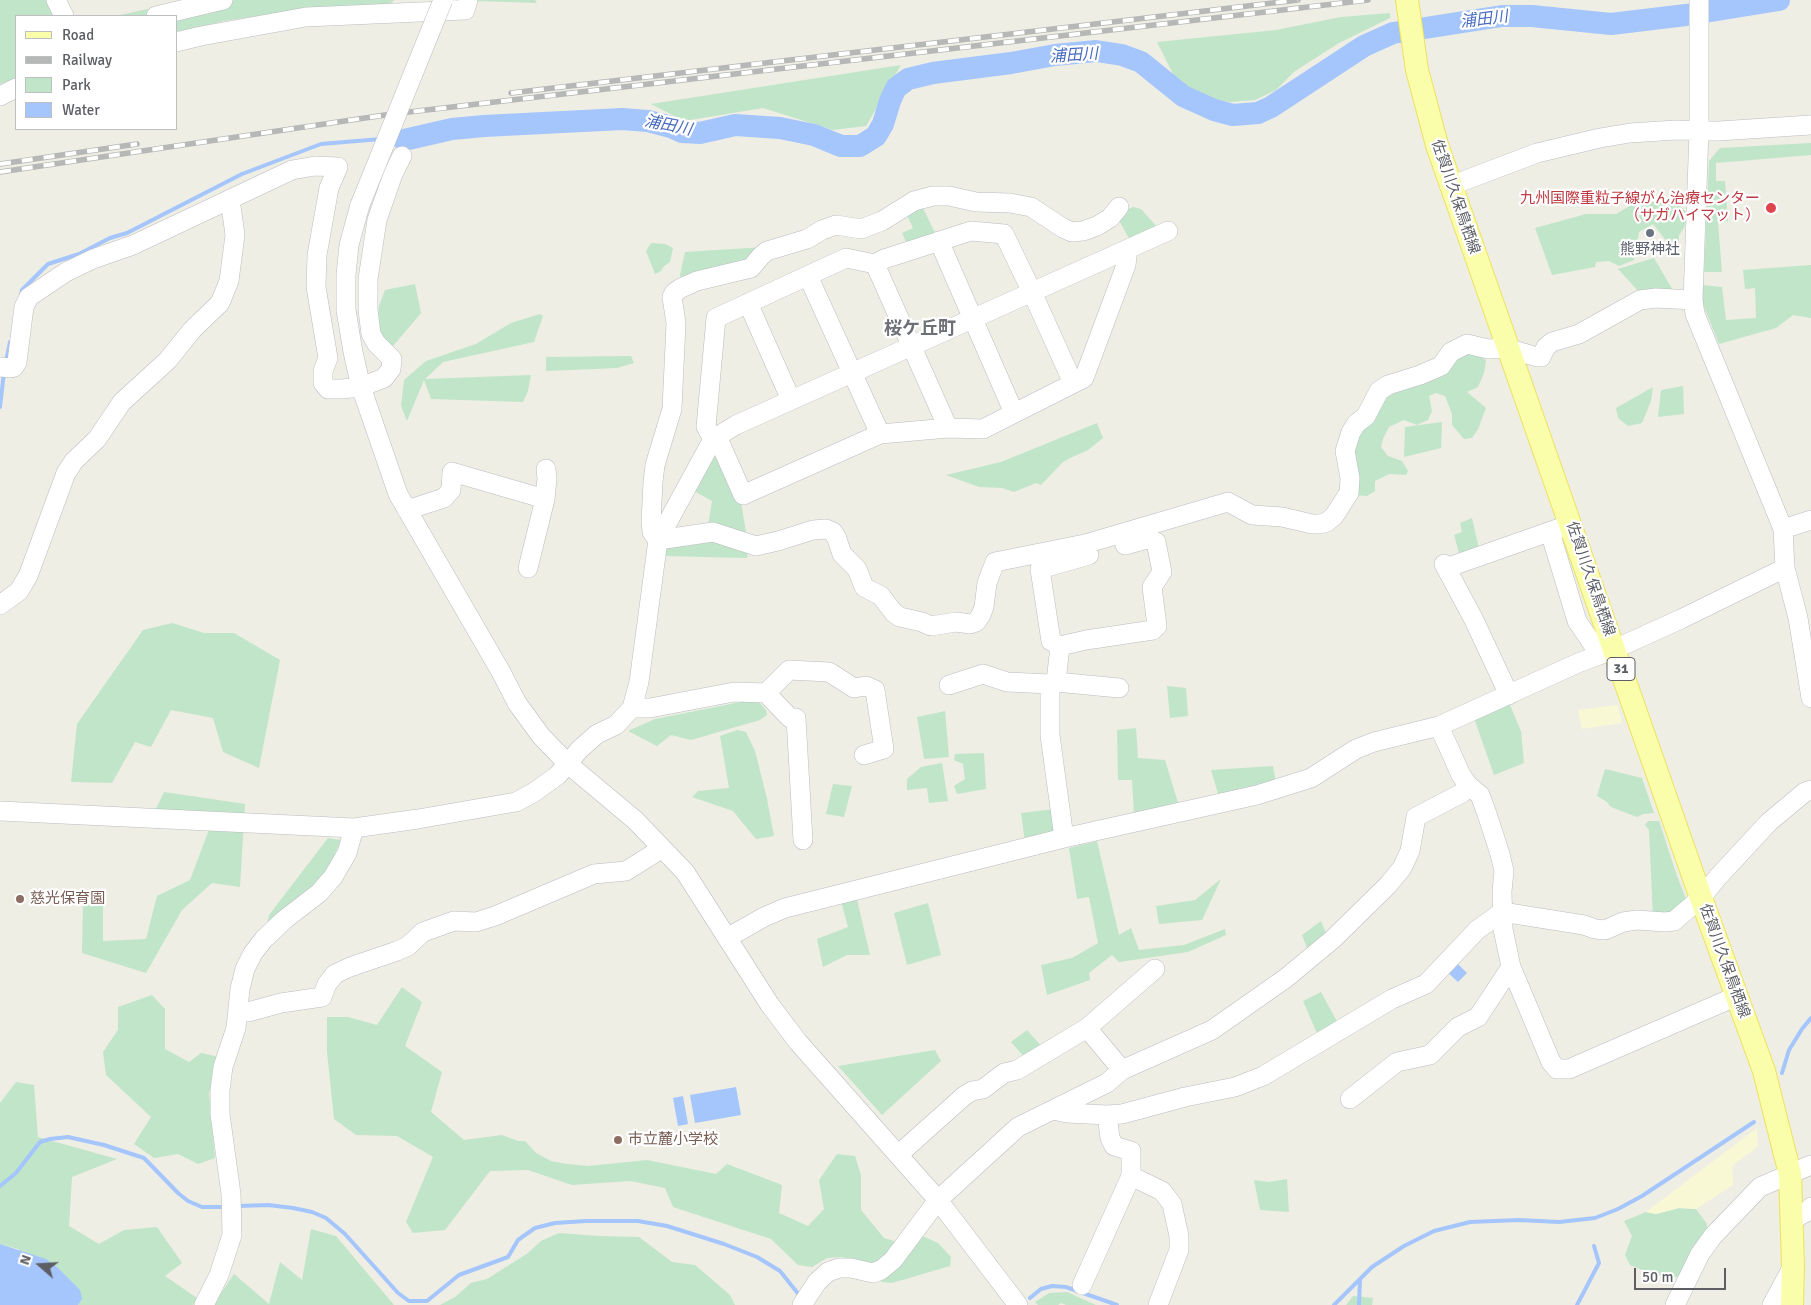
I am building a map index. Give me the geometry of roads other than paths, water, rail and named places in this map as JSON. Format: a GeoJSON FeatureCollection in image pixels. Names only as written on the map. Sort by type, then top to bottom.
{"type":"FeatureCollection","features":[{"type":"Feature","properties":{"kind":"main road","name":"佐賀川久保鳥栖線"},"geometry":{"type":"LineString","coordinates":[[1407,0],[1417,70],[1437,144],[1507,348],[1560,528],[1701,898],[1764,1071],[1790,1174],[1793,1265],[1792,1305]]}},
{"type":"Feature","properties":{"kind":"street"},"geometry":{"type":"LineString","coordinates":[[56,0],[64,15]]}},
{"type":"Feature","properties":{"kind":"street"},"geometry":{"type":"LineString","coordinates":[[160,15],[223,0]]}},
{"type":"Feature","properties":{"kind":"street"},"geometry":{"type":"LineString","coordinates":[[443,0],[360,205],[350,245],[346,275],[346,310],[361,386],[398,494],[517,703],[541,736],[568,764],[635,820],[685,872],[770,1005],[798,1042],[938,1200],[1018,1305]]}},
{"type":"Feature","properties":{"kind":"street"},"geometry":{"type":"LineString","coordinates":[[1699,3],[1699,131],[1693,300],[1695,314],[1783,529],[1785,568],[1798,618],[1811,698]]}},
{"type":"Feature","properties":{"kind":"street"},"geometry":{"type":"LineString","coordinates":[[178,42],[306,17],[411,6],[466,5]]}},
{"type":"Feature","properties":{"kind":"street"},"geometry":{"type":"LineString","coordinates":[[0,96],[15,88]]}},
{"type":"Feature","properties":{"kind":"street"},"geometry":{"type":"LineString","coordinates":[[1450,186],[1537,153],[1583,141],[1630,133],[1811,125]]}},
{"type":"Feature","properties":{"kind":"street"},"geometry":{"type":"LineString","coordinates":[[5,368],[14,367],[17,362],[24,307],[29,297],[66,272],[93,259],[133,245],[292,170],[315,166],[338,167],[329,188],[317,255],[316,288],[328,358],[323,371],[323,383],[328,389],[361,386],[384,378],[391,369],[392,359],[376,343],[371,334],[368,310],[368,279],[378,220],[393,174],[402,156]]}},
{"type":"Feature","properties":{"kind":"street"},"geometry":{"type":"LineString","coordinates":[[658,540],[652,532],[651,521],[653,482],[655,465],[672,408],[676,323],[672,297],[674,293],[697,281],[751,268],[767,251],[807,239],[822,230],[836,225],[861,229],[882,221],[914,201],[933,196],[949,196],[976,202],[1010,203],[1031,207],[1072,232],[1083,231],[1096,226],[1110,218],[1119,207]]}},
{"type":"Feature","properties":{"kind":"street"},"geometry":{"type":"LineString","coordinates":[[0,605],[19,592],[28,576],[66,472],[74,461],[98,439],[122,402],[168,360],[192,330],[220,303],[229,281],[235,236],[230,198]]}},
{"type":"Feature","properties":{"kind":"street"},"geometry":{"type":"LineString","coordinates":[[0,811],[354,828],[418,820],[516,802],[558,775],[579,750],[596,734],[616,725],[632,708],[639,682],[658,540],[715,438],[736,425],[972,318],[1128,250],[1168,230]]}},
{"type":"Feature","properties":{"kind":"street"},"geometry":{"type":"LineString","coordinates":[[1073,383],[1004,234],[971,231],[875,264],[846,258],[716,318],[706,427],[715,438],[743,495],[880,434],[948,428],[983,429],[1084,378],[1126,265],[1128,250]]}},
{"type":"Feature","properties":{"kind":"street"},"geometry":{"type":"LineString","coordinates":[[939,241],[1014,413]]}},
{"type":"Feature","properties":{"kind":"street"},"geometry":{"type":"LineString","coordinates":[[875,264],[948,428]]}},
{"type":"Feature","properties":{"kind":"street"},"geometry":{"type":"LineString","coordinates":[[808,276],[880,434]]}},
{"type":"Feature","properties":{"kind":"street"},"geometry":{"type":"LineString","coordinates":[[658,540],[713,532],[756,546],[813,530],[826,529],[833,532],[838,539],[842,554],[857,569],[864,587],[880,596],[894,613],[900,617],[931,626],[956,622],[970,624],[976,622],[984,607],[987,584],[995,562],[1085,544],[1228,502],[1252,516],[1282,516],[1312,524],[1327,522],[1334,516],[1349,493],[1350,478],[1345,451],[1351,432],[1356,424],[1366,416],[1379,391],[1388,385],[1420,376],[1441,366],[1451,352],[1467,344],[1488,349],[1507,348],[1537,357],[1541,356],[1546,347],[1552,342],[1579,334],[1640,300],[1656,298],[1693,300]]}},
{"type":"Feature","properties":{"kind":"street"},"geometry":{"type":"LineString","coordinates":[[748,303],[791,400]]}},
{"type":"Feature","properties":{"kind":"street"},"geometry":{"type":"LineString","coordinates":[[528,568],[545,499],[546,469]]}},
{"type":"Feature","properties":{"kind":"street"},"geometry":{"type":"LineString","coordinates":[[407,510],[444,498],[451,490],[452,472],[545,499]]}},
{"type":"Feature","properties":{"kind":"street"},"geometry":{"type":"LineString","coordinates":[[1783,529],[1811,520]]}},
{"type":"Feature","properties":{"kind":"street"},"geometry":{"type":"LineString","coordinates":[[1509,695],[1474,620],[1445,566],[1560,528]]}},
{"type":"Feature","properties":{"kind":"street"},"geometry":{"type":"LineString","coordinates":[[1147,538],[1156,542],[1162,572],[1152,587],[1157,626],[1153,630],[1086,640],[1060,646],[1051,641],[1040,568],[1147,538]]}},
{"type":"Feature","properties":{"kind":"street"},"geometry":{"type":"LineString","coordinates":[[728,938],[764,917],[785,908],[1064,838],[1257,795],[1311,778],[1356,750],[1374,742],[1439,726],[1681,619],[1785,568]]}},
{"type":"Feature","properties":{"kind":"street"},"geometry":{"type":"LineString","coordinates":[[1060,646],[1053,683],[1050,735],[1064,838]]}},
{"type":"Feature","properties":{"kind":"street"},"geometry":{"type":"LineString","coordinates":[[766,693],[789,670],[829,672],[854,688],[866,686],[875,690],[884,749],[864,755]]}},
{"type":"Feature","properties":{"kind":"street"},"geometry":{"type":"LineString","coordinates":[[949,685],[983,674],[1007,682],[1120,688]]}},
{"type":"Feature","properties":{"kind":"street"},"geometry":{"type":"LineString","coordinates":[[632,708],[650,708],[734,692],[766,693],[790,718],[796,718],[803,840]]}},
{"type":"Feature","properties":{"kind":"street"},"geometry":{"type":"LineString","coordinates":[[1439,726],[1461,776],[1480,795],[1504,871],[1502,912],[1511,967],[1551,1062],[1556,1069],[1569,1069],[1737,996]]}},
{"type":"Feature","properties":{"kind":"street"},"geometry":{"type":"LineString","coordinates":[[806,1299],[817,1282],[828,1272],[851,1268],[873,1273],[881,1270],[892,1260],[938,1200],[1018,1127],[1107,1083],[1122,1070],[1212,1030],[1286,978],[1333,939],[1388,885],[1402,868],[1410,851],[1416,817],[1462,792],[1468,785]]}},
{"type":"Feature","properties":{"kind":"street"},"geometry":{"type":"LineString","coordinates":[[1052,1110],[1067,1113],[1122,1114],[1185,1097],[1236,1087],[1263,1076],[1392,999],[1426,984],[1477,930],[1502,912],[1584,925],[1595,930],[1605,930],[1623,922],[1636,920],[1674,921],[1701,898],[1718,876],[1769,822],[1805,792],[1811,790]]}},
{"type":"Feature","properties":{"kind":"street"},"geometry":{"type":"LineString","coordinates":[[204,1305],[219,1275],[232,1235],[231,1194],[220,1114],[220,1090],[224,1067],[236,1028],[240,989],[245,969],[253,953],[264,939],[284,920],[319,893],[333,878],[346,853],[354,828]]}},
{"type":"Feature","properties":{"kind":"street"},"geometry":{"type":"LineString","coordinates":[[238,1012],[248,1012],[281,1003],[322,997],[327,984],[335,974],[398,951],[408,946],[423,932],[454,921],[476,922],[495,916],[594,874],[626,871],[661,849]]}},
{"type":"Feature","properties":{"kind":"street"},"geometry":{"type":"LineString","coordinates":[[1350,1099],[1397,1062],[1430,1055],[1458,1028],[1478,1017],[1511,967]]}},
{"type":"Feature","properties":{"kind":"street"},"geometry":{"type":"LineString","coordinates":[[898,1155],[964,1096],[972,1091],[983,1089],[1004,1073],[1017,1070],[1087,1028],[1155,969]]}},
{"type":"Feature","properties":{"kind":"street"},"geometry":{"type":"LineString","coordinates":[[1087,1028],[1122,1070]]}},
{"type":"Feature","properties":{"kind":"street"},"geometry":{"type":"LineString","coordinates":[[1082,1284],[1130,1176],[1131,1151],[1114,1146],[1110,1138],[1107,1115]]}},
{"type":"Feature","properties":{"kind":"street"},"geometry":{"type":"LineString","coordinates":[[1675,1305],[1700,1254],[1713,1236],[1760,1187],[1811,1165]]}},
{"type":"Feature","properties":{"kind":"street"},"geometry":{"type":"LineString","coordinates":[[1130,1176],[1162,1191],[1172,1204],[1179,1250],[1158,1305]]}},
{"type":"Feature","properties":{"kind":"street"},"geometry":{"type":"LineString","coordinates":[[1792,1220],[1810,1210],[1811,1207]]}},
{"type":"Feature","properties":{"kind":"street"},"geometry":{"type":"LineString","coordinates":[[1772,1305],[1793,1265]]}},
{"type":"Feature","properties":{"kind":"water"},"geometry":{"type":"Polygon","coordinates":[[[1455,961],[1467,973],[1458,982],[1446,971],[1455,961]]]}},
{"type":"Feature","properties":{"kind":"water"},"geometry":{"type":"Polygon","coordinates":[[[736,1087],[741,1115],[695,1123],[690,1095],[736,1087]]]}},
{"type":"Feature","properties":{"kind":"water"},"geometry":{"type":"Polygon","coordinates":[[[683,1096],[688,1124],[678,1126],[673,1098],[683,1096]]]}},
{"type":"Feature","properties":{"kind":"water"},"geometry":{"type":"Polygon","coordinates":[[[0,1244],[46,1259],[58,1268],[80,1290],[82,1299],[78,1305],[0,1305],[0,1244]]]}},
{"type":"Feature","properties":{"kind":"waterway","name":"浦田川"},"geometry":{"type":"LineString","coordinates":[[404,140],[452,129],[622,119],[648,121],[682,132],[700,133],[735,125],[780,128],[814,135],[841,146],[860,146],[876,136],[883,124],[896,88],[908,79],[933,73],[1055,55],[1096,51],[1122,55],[1141,62],[1183,96],[1214,110],[1233,115],[1258,113],[1271,107],[1364,46],[1393,33],[1502,16],[1532,16],[1611,24],[1686,15],[1779,0]]}},
{"type":"Feature","properties":{"kind":"waterway"},"geometry":{"type":"LineString","coordinates":[[21,296],[22,290],[48,264],[79,254],[110,238],[127,233],[242,174],[321,144],[381,139]]}},
{"type":"Feature","properties":{"kind":"waterway"},"geometry":{"type":"LineString","coordinates":[[393,139],[404,140]]}},
{"type":"Feature","properties":{"kind":"waterway"},"geometry":{"type":"LineString","coordinates":[[6,362],[10,342]]}},
{"type":"Feature","properties":{"kind":"waterway"},"geometry":{"type":"LineString","coordinates":[[0,407],[4,372]]}},
{"type":"Feature","properties":{"kind":"waterway"},"geometry":{"type":"LineString","coordinates":[[1782,1073],[1789,1050],[1811,1018]]}},
{"type":"Feature","properties":{"kind":"waterway"},"geometry":{"type":"LineString","coordinates":[[1334,1305],[1372,1267],[1404,1246],[1434,1231],[1470,1222],[1519,1220],[1559,1222],[1595,1218],[1618,1209],[1642,1196],[1754,1122]]}},
{"type":"Feature","properties":{"kind":"waterway"},"geometry":{"type":"LineString","coordinates":[[0,1186],[16,1173],[40,1142],[68,1137],[104,1145],[144,1158],[188,1201],[202,1207],[226,1207]]}},
{"type":"Feature","properties":{"kind":"waterway"},"geometry":{"type":"LineString","coordinates":[[238,1206],[268,1205],[293,1208],[312,1212],[326,1218],[345,1234],[398,1293],[409,1301],[427,1301],[459,1275],[508,1257],[518,1240],[535,1228],[555,1223],[586,1221],[638,1221],[667,1226],[724,1244],[757,1257],[780,1271],[800,1296]]}},
{"type":"Feature","properties":{"kind":"waterway"},"geometry":{"type":"LineString","coordinates":[[1577,1305],[1599,1263],[1594,1246]]}},
{"type":"Feature","properties":{"kind":"waterway"},"geometry":{"type":"LineString","coordinates":[[1359,1305],[1360,1280]]}},
{"type":"Feature","properties":{"kind":"waterway"},"geometry":{"type":"LineString","coordinates":[[1030,1298],[1041,1289],[1052,1286],[1066,1287],[1117,1305]]}},
{"type":"Feature","properties":{"kind":"railway"},"geometry":{"type":"LineString","coordinates":[[511,93],[1298,0]]}},
{"type":"Feature","properties":{"kind":"railway"},"geometry":{"type":"LineString","coordinates":[[0,172],[392,114],[1368,0]]}},
{"type":"Feature","properties":{"kind":"railway"},"geometry":{"type":"LineString","coordinates":[[0,164],[137,144]]}},
{"type":"Feature","properties":{"kind":"place","name":"九州国際重粒子線がん治療センター （サガハイマット）"},"geometry":{"type":"Point","coordinates":[1771,208]}},
{"type":"Feature","properties":{"kind":"place","name":"熊野神社"},"geometry":{"type":"Point","coordinates":[1650,233]}},
{"type":"Feature","properties":{"kind":"place","name":"慈光保育園"},"geometry":{"type":"Point","coordinates":[20,899]}},
{"type":"Feature","properties":{"kind":"place","name":"市立麓小学校"},"geometry":{"type":"Point","coordinates":[618,1140]}},
{"type":"Feature","properties":{"kind":"district","name":"桜ケ丘町"},"geometry":{"type":"Point","coordinates":[920,329]}}]}
